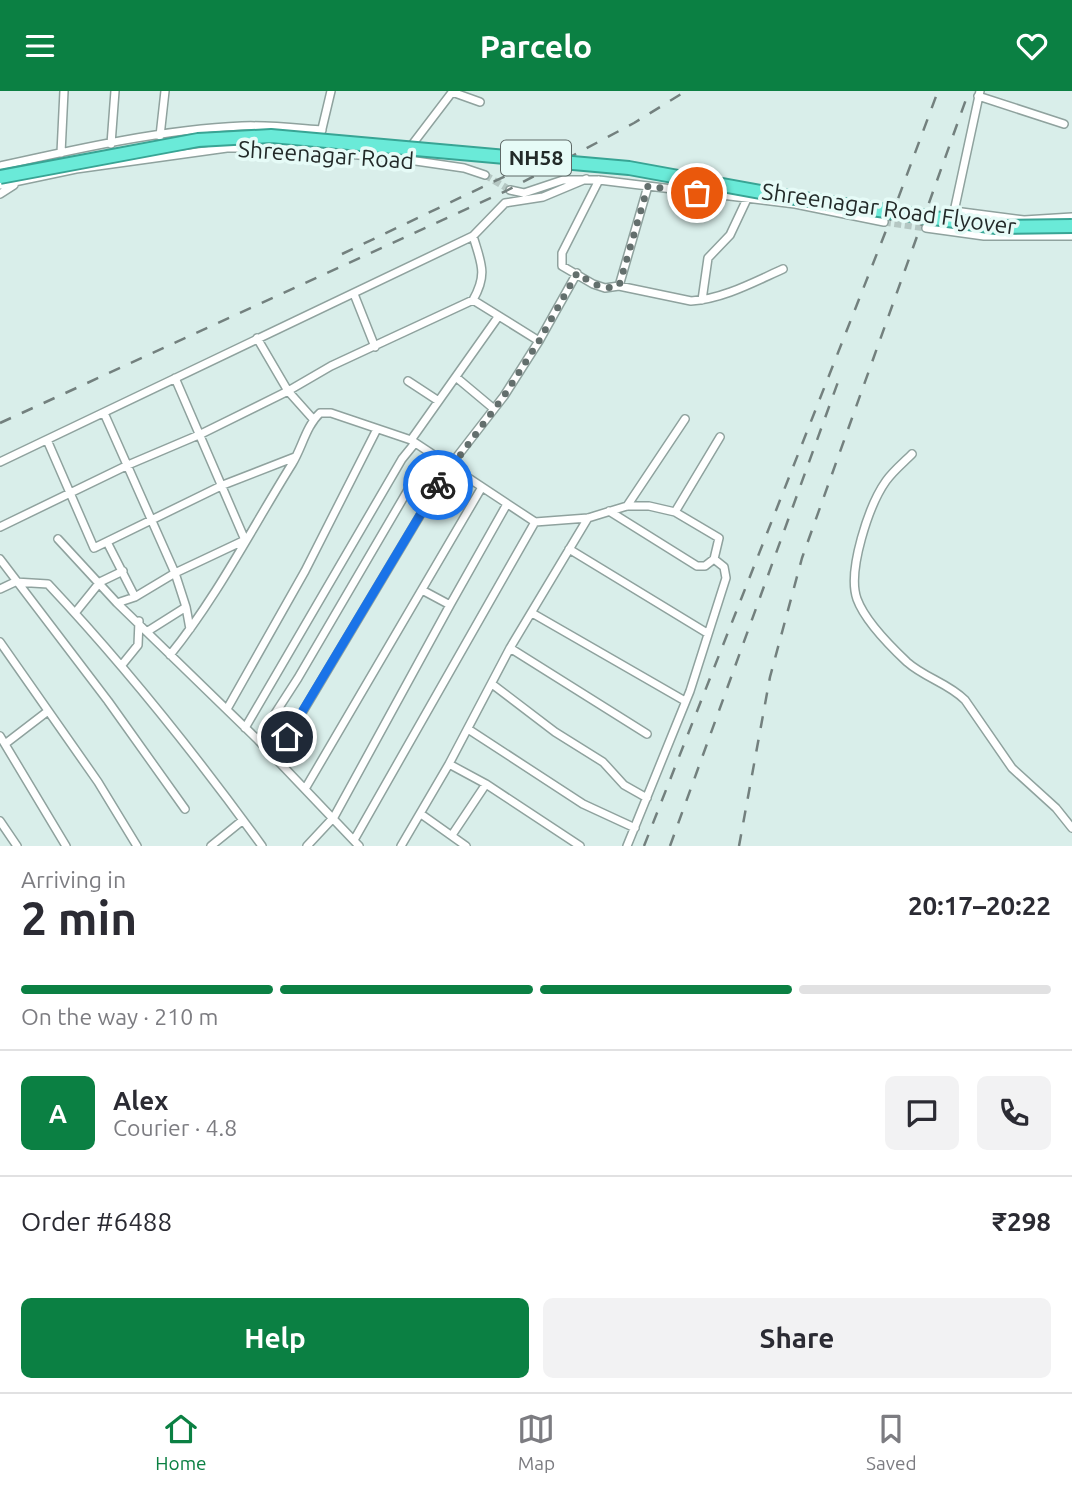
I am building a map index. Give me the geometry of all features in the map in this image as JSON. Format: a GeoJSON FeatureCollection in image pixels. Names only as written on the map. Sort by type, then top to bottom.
{"type":"FeatureCollection","features":[{"type":"Feature","properties":{"kind":"highway","name":"Shreenagar Road Flyover"},"geometry":{"type":"LineString","coordinates":[[0,177],[176,143],[219,137],[271,136],[629,168],[782,196],[996,226],[1072,226]]}},
{"type":"Feature","properties":{"kind":"street"},"geometry":{"type":"LineString","coordinates":[[61,153],[64,91]]}},
{"type":"Feature","properties":{"kind":"street"},"geometry":{"type":"LineString","coordinates":[[111,144],[115,91]]}},
{"type":"Feature","properties":{"kind":"street"},"geometry":{"type":"LineString","coordinates":[[160,136],[165,91]]}},
{"type":"Feature","properties":{"kind":"street"},"geometry":{"type":"LineString","coordinates":[[317,151],[331,91]]}},
{"type":"Feature","properties":{"kind":"street"},"geometry":{"type":"LineString","coordinates":[[402,159],[453,91],[480,102]]}},
{"type":"Feature","properties":{"kind":"street"},"geometry":{"type":"LineString","coordinates":[[950,232],[979,93],[1065,124]]}},
{"type":"Feature","properties":{"kind":"street"},"geometry":{"type":"LineString","coordinates":[[0,166],[111,144],[241,126],[322,129]]}},
{"type":"Feature","properties":{"kind":"street","name":"Shreenagar Road"},"geometry":{"type":"LineString","coordinates":[[0,185],[15,184],[76,169],[227,148],[317,151],[402,159],[464,168],[485,175]]}},
{"type":"Feature","properties":{"kind":"street"},"geometry":{"type":"LineString","coordinates":[[0,462],[473,236],[505,203],[543,197],[586,179]]}},
{"type":"Feature","properties":{"kind":"street"},"geometry":{"type":"LineString","coordinates":[[510,190],[524,193],[563,180],[599,180],[795,204],[884,222]]}},
{"type":"Feature","properties":{"kind":"street"},"geometry":{"type":"LineString","coordinates":[[599,180],[562,253],[562,266],[593,284],[606,288],[619,286],[691,301],[740,288],[783,269]]}},
{"type":"Feature","properties":{"kind":"street"},"geometry":{"type":"LineString","coordinates":[[0,194],[15,184]]}},
{"type":"Feature","properties":{"kind":"street"},"geometry":{"type":"LineString","coordinates":[[619,286],[648,186]]}},
{"type":"Feature","properties":{"kind":"street"},"geometry":{"type":"LineString","coordinates":[[702,300],[708,258],[730,235],[747,199]]}},
{"type":"Feature","properties":{"kind":"street"},"geometry":{"type":"LineString","coordinates":[[954,211],[1024,220],[1072,217]]}},
{"type":"Feature","properties":{"kind":"street"},"geometry":{"type":"LineString","coordinates":[[926,228],[984,236],[1072,236]]}},
{"type":"Feature","properties":{"kind":"street"},"geometry":{"type":"LineString","coordinates":[[0,527],[128,465],[201,434],[288,391],[331,366],[473,300],[481,287],[484,273],[473,236]]}},
{"type":"Feature","properties":{"kind":"street"},"geometry":{"type":"LineString","coordinates":[[275,758],[449,467],[494,409],[539,341],[577,273]]}},
{"type":"Feature","properties":{"kind":"street"},"geometry":{"type":"LineString","coordinates":[[354,294],[375,347]]}},
{"type":"Feature","properties":{"kind":"street"},"geometry":{"type":"LineString","coordinates":[[473,300],[539,341]]}},
{"type":"Feature","properties":{"kind":"street"},"geometry":{"type":"LineString","coordinates":[[245,728],[437,400],[457,378],[498,317]]}},
{"type":"Feature","properties":{"kind":"street"},"geometry":{"type":"LineString","coordinates":[[257,338],[288,391],[313,419]]}},
{"type":"Feature","properties":{"kind":"street"},"geometry":{"type":"LineString","coordinates":[[176,377],[245,540]]}},
{"type":"Feature","properties":{"kind":"street"},"geometry":{"type":"LineString","coordinates":[[457,378],[494,409]]}},
{"type":"Feature","properties":{"kind":"street"},"geometry":{"type":"LineString","coordinates":[[408,381],[437,400]]}},
{"type":"Feature","properties":{"kind":"street"},"geometry":{"type":"LineString","coordinates":[[104,413],[175,573],[191,630]]}},
{"type":"Feature","properties":{"kind":"street"},"geometry":{"type":"LineString","coordinates":[[170,655],[191,630],[296,457],[313,419],[320,413],[331,413],[413,442],[535,522],[588,518],[609,511],[626,506],[649,506],[675,512],[719,538],[714,559],[705,566],[697,566],[609,511]]}},
{"type":"Feature","properties":{"kind":"street"},"geometry":{"type":"LineString","coordinates":[[626,506],[685,419]]}},
{"type":"Feature","properties":{"kind":"street"},"geometry":{"type":"LineString","coordinates":[[227,709],[305,571],[377,429]]}},
{"type":"Feature","properties":{"kind":"street"},"geometry":{"type":"LineString","coordinates":[[675,512],[720,437]]}},
{"type":"Feature","properties":{"kind":"street"},"geometry":{"type":"LineString","coordinates":[[47,440],[94,548],[223,485],[296,457]]}},
{"type":"Feature","properties":{"kind":"street"},"geometry":{"type":"LineString","coordinates":[[258,740],[298,678],[429,454]]}},
{"type":"Feature","properties":{"kind":"street"},"geometry":{"type":"LineString","coordinates":[[912,454],[886,480],[878,493],[857,555],[857,597],[866,616],[907,661],[956,691],[965,700],[1012,768],[1056,808],[1072,828]]}},
{"type":"Feature","properties":{"kind":"street"},"geometry":{"type":"LineString","coordinates":[[305,789],[482,487]]}},
{"type":"Feature","properties":{"kind":"street"},"geometry":{"type":"LineString","coordinates":[[307,846],[334,817],[507,504]]}},
{"type":"Feature","properties":{"kind":"street"},"geometry":{"type":"LineString","coordinates":[[401,846],[449,764],[510,648],[588,518]]}},
{"type":"Feature","properties":{"kind":"street"},"geometry":{"type":"LineString","coordinates":[[58,539],[117,603],[139,621],[170,655],[258,740],[356,843],[535,522]]}},
{"type":"Feature","properties":{"kind":"street"},"geometry":{"type":"LineString","coordinates":[[117,603],[135,597],[175,573],[245,540]]}},
{"type":"Feature","properties":{"kind":"street"},"geometry":{"type":"LineString","coordinates":[[107,542],[135,597]]}},
{"type":"Feature","properties":{"kind":"street"},"geometry":{"type":"LineString","coordinates":[[569,549],[707,633]]}},
{"type":"Feature","properties":{"kind":"street"},"geometry":{"type":"LineString","coordinates":[[0,559],[108,701],[185,810]]}},
{"type":"Feature","properties":{"kind":"street"},"geometry":{"type":"LineString","coordinates":[[627,846],[685,701],[726,578],[724,567],[714,559]]}},
{"type":"Feature","properties":{"kind":"street"},"geometry":{"type":"LineString","coordinates":[[75,613],[100,582],[123,571]]}},
{"type":"Feature","properties":{"kind":"street"},"geometry":{"type":"LineString","coordinates":[[0,589],[16,582],[48,584],[121,666],[262,846]]}},
{"type":"Feature","properties":{"kind":"street"},"geometry":{"type":"LineString","coordinates":[[422,590],[450,605]]}},
{"type":"Feature","properties":{"kind":"street"},"geometry":{"type":"LineString","coordinates":[[148,631],[186,607]]}},
{"type":"Feature","properties":{"kind":"street"},"geometry":{"type":"LineString","coordinates":[[532,613],[685,701]]}},
{"type":"Feature","properties":{"kind":"street"},"geometry":{"type":"LineString","coordinates":[[121,666],[138,645],[139,621]]}},
{"type":"Feature","properties":{"kind":"street"},"geometry":{"type":"LineString","coordinates":[[0,642],[98,782],[137,846]]}},
{"type":"Feature","properties":{"kind":"street"},"geometry":{"type":"LineString","coordinates":[[510,648],[647,734]]}},
{"type":"Feature","properties":{"kind":"street"},"geometry":{"type":"LineString","coordinates":[[492,684],[555,732],[603,762],[624,785],[647,798]]}},
{"type":"Feature","properties":{"kind":"street"},"geometry":{"type":"LineString","coordinates":[[5,744],[48,711]]}},
{"type":"Feature","properties":{"kind":"street"},"geometry":{"type":"LineString","coordinates":[[468,729],[583,804],[635,828]]}},
{"type":"Feature","properties":{"kind":"street"},"geometry":{"type":"LineString","coordinates":[[0,736],[66,846]]}},
{"type":"Feature","properties":{"kind":"street"},"geometry":{"type":"LineString","coordinates":[[449,764],[580,846]]}},
{"type":"Feature","properties":{"kind":"street"},"geometry":{"type":"LineString","coordinates":[[452,835],[486,785]]}},
{"type":"Feature","properties":{"kind":"street"},"geometry":{"type":"LineString","coordinates":[[421,814],[466,846]]}},
{"type":"Feature","properties":{"kind":"street"},"geometry":{"type":"LineString","coordinates":[[211,846],[243,820]]}},
{"type":"Feature","properties":{"kind":"street"},"geometry":{"type":"LineString","coordinates":[[0,821],[17,846]]}},
{"type":"Feature","properties":{"kind":"tunnel"},"geometry":{"type":"LineString","coordinates":[[485,175],[510,190]]}},
{"type":"Feature","properties":{"kind":"tunnel"},"geometry":{"type":"LineString","coordinates":[[884,222],[926,228]]}},
{"type":"Feature","properties":{"kind":"railway"},"geometry":{"type":"LineString","coordinates":[[0,423],[506,191],[634,123],[686,91]]}},
{"type":"Feature","properties":{"kind":"railway"},"geometry":{"type":"LineString","coordinates":[[644,846],[889,223],[938,91]]}},
{"type":"Feature","properties":{"kind":"railway"},"geometry":{"type":"LineString","coordinates":[[739,846],[770,677],[802,558],[969,91]]}},
{"type":"Feature","properties":{"kind":"railway"},"geometry":{"type":"LineString","coordinates":[[342,254],[579,141]]}},
{"type":"Feature","properties":{"kind":"railway"},"geometry":{"type":"LineString","coordinates":[[670,846],[838,382]]}},
{"type":"Feature","properties":{"kind":"way so far"},"geometry":{"type":"LineString","coordinates":[[438,485],[504,396],[577,273],[593,284],[606,288],[619,286],[648,186],[697,193]]}},
{"type":"Feature","properties":{"kind":"route"},"geometry":{"type":"LineString","coordinates":[[287,737],[438,485]]}}]}
